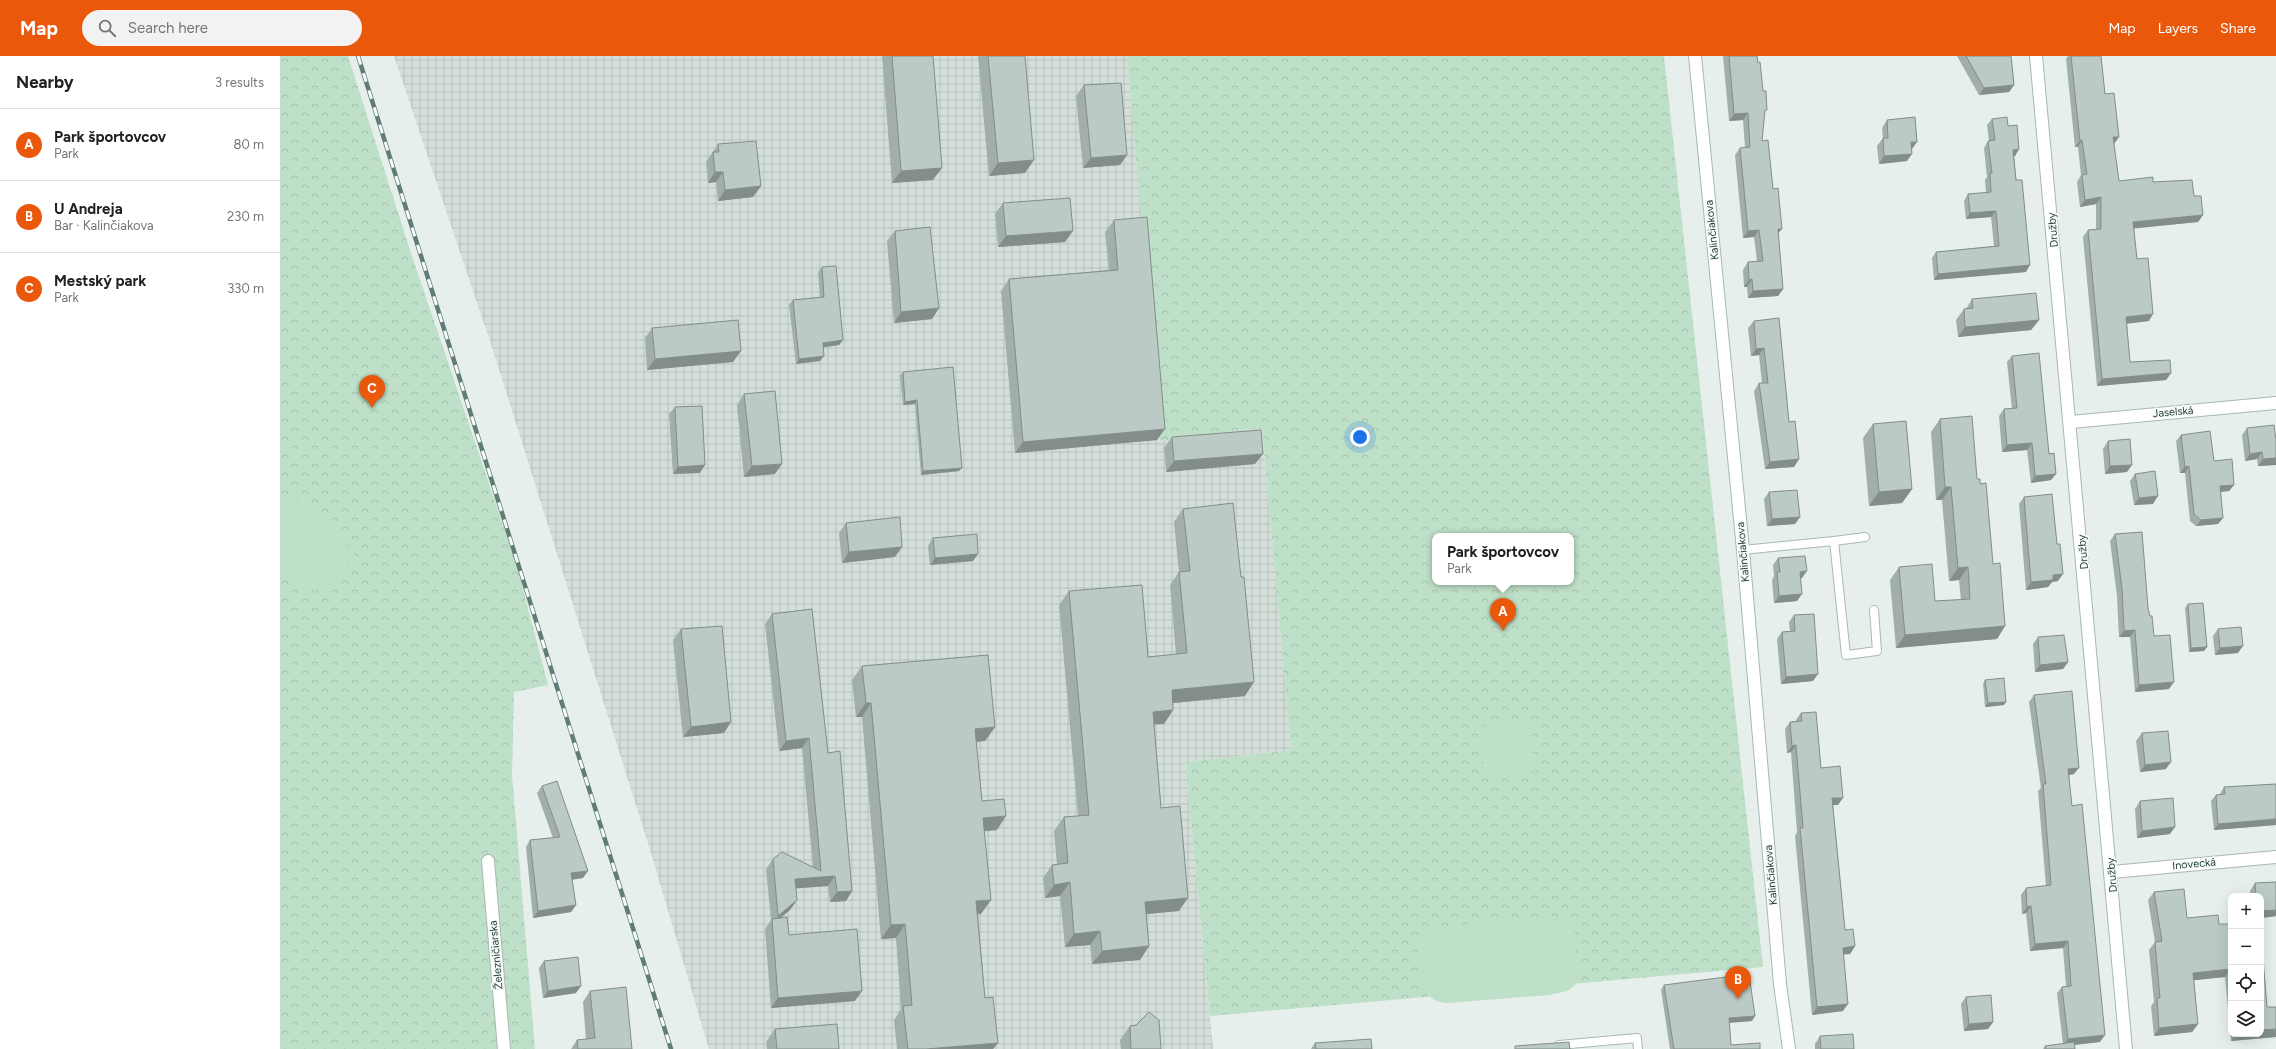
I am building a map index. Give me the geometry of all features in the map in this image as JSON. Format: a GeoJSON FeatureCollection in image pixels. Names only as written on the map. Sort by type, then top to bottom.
{"type":"FeatureCollection","features":[{"type":"Feature","properties":{"kind":"street","name":"Kalinčiakova"},"geometry":{"type":"LineString","coordinates":[[1696,56],[1743,550],[1780,984],[1789,1049]]}},
{"type":"Feature","properties":{"kind":"street","name":"Družby"},"geometry":{"type":"LineString","coordinates":[[2036,56],[2112,872],[2126,1049]]}},
{"type":"Feature","properties":{"kind":"street","name":"Jaselská"},"geometry":{"type":"LineString","coordinates":[[2071,422],[2276,402]]}},
{"type":"Feature","properties":{"kind":"street","name":"Inovecká"},"geometry":{"type":"LineString","coordinates":[[2112,872],[2276,857]]}},
{"type":"Feature","properties":{"kind":"street","name":"Železničiarska"},"geometry":{"type":"LineString","coordinates":[[488,861],[504,1049]]}},
{"type":"Feature","properties":{"kind":"lane"},"geometry":{"type":"LineString","coordinates":[[1743,550],[1865,537]]}},
{"type":"Feature","properties":{"kind":"lane"},"geometry":{"type":"LineString","coordinates":[[1834,541],[1846,655],[1877,651],[1874,610]]}},
{"type":"Feature","properties":{"kind":"lane"},"geometry":{"type":"LineString","coordinates":[[1554,1046],[1637,1038],[1638,1049]]}},
{"type":"Feature","properties":{"kind":"shaded area"},"geometry":{"type":"Polygon","coordinates":[[[394,56],[1127,56],[1162,441],[1262,427],[1291,750],[1185,762],[1213,1049],[709,1049],[651,853],[493,350],[394,56]]]}},
{"type":"Feature","properties":{"kind":"green space"},"geometry":{"type":"Polygon","coordinates":[[[280,56],[348,56],[410,250],[517,566],[548,685],[514,692],[512,775],[535,1049],[280,1049],[280,56]]]}},
{"type":"Feature","properties":{"kind":"green space"},"geometry":{"type":"Polygon","coordinates":[[[1127,56],[1664,56],[1763,967],[1210,1016],[1185,762],[1291,750],[1262,427],[1161,441],[1127,56]]]}},
{"type":"Feature","properties":{"kind":"green space"},"geometry":{"type":"Polygon","coordinates":[[[288,494],[324,522],[356,556],[323,590],[298,591],[280,562],[280,498],[288,494]]]}},
{"type":"Feature","properties":{"kind":"green space"},"geometry":{"type":"Polygon","coordinates":[[[1531,721],[1535,771],[1484,775],[1480,726],[1531,721]]]}},
{"type":"Feature","properties":{"kind":"green space"},"geometry":{"type":"Polygon","coordinates":[[[1552,916],[1560,917],[1566,920],[1571,925],[1575,933],[1578,977],[1575,985],[1568,991],[1549,995],[1448,1003],[1439,1002],[1433,999],[1425,990],[1420,962],[1419,945],[1422,936],[1431,928],[1552,916]]]}},
{"type":"Feature","properties":{"kind":"building"},"geometry":{"type":"Polygon","coordinates":[[[892,56],[933,56],[942,168],[901,171],[892,56]]]}},
{"type":"Feature","properties":{"kind":"building"},"geometry":{"type":"Polygon","coordinates":[[[988,56],[1025,56],[1034,160],[998,163],[988,56]]]}},
{"type":"Feature","properties":{"kind":"building"},"geometry":{"type":"Polygon","coordinates":[[[1729,56],[1757,56],[1758,63],[1760,62],[1763,91],[1766,91],[1767,110],[1765,110],[1762,141],[1768,140],[1773,189],[1778,188],[1782,229],[1778,229],[1783,289],[1753,291],[1752,279],[1749,280],[1748,262],[1763,261],[1759,230],[1748,231],[1740,148],[1750,147],[1748,113],[1734,114],[1729,56]]]}},
{"type":"Feature","properties":{"kind":"building"},"geometry":{"type":"Polygon","coordinates":[[[1966,56],[2011,56],[2014,85],[1984,88],[1966,56]]]}},
{"type":"Feature","properties":{"kind":"building"},"geometry":{"type":"Polygon","coordinates":[[[2071,56],[2101,56],[2105,94],[2114,93],[2119,137],[2113,137],[2119,181],[2153,177],[2153,182],[2192,180],[2194,196],[2201,196],[2203,215],[2133,222],[2137,259],[2148,258],[2153,314],[2126,317],[2130,362],[2170,360],[2171,373],[2102,379],[2088,230],[2101,229],[2101,197],[2085,200],[2082,175],[2087,174],[2082,140],[2080,141],[2071,56]]]}},
{"type":"Feature","properties":{"kind":"building"},"geometry":{"type":"Polygon","coordinates":[[[1121,83],[1127,155],[1091,158],[1084,85],[1121,83]]]}},
{"type":"Feature","properties":{"kind":"building"},"geometry":{"type":"Polygon","coordinates":[[[1915,117],[1917,142],[1911,142],[1912,154],[1884,156],[1883,138],[1888,138],[1887,120],[1915,117]]]}},
{"type":"Feature","properties":{"kind":"building"},"geometry":{"type":"Polygon","coordinates":[[[2007,117],[2008,126],[2017,125],[2019,149],[2013,150],[2016,180],[2022,180],[2030,265],[1938,274],[1936,252],[1999,246],[1996,211],[1970,213],[1968,194],[1991,192],[1990,173],[1992,173],[1988,141],[1995,140],[1992,119],[2007,117]]]}},
{"type":"Feature","properties":{"kind":"building"},"geometry":{"type":"Polygon","coordinates":[[[756,141],[761,186],[725,190],[723,172],[715,172],[713,152],[719,152],[718,144],[756,141]]]}},
{"type":"Feature","properties":{"kind":"building"},"geometry":{"type":"Polygon","coordinates":[[[1070,198],[1073,231],[1006,236],[1003,203],[1070,198]]]}},
{"type":"Feature","properties":{"kind":"building"},"geometry":{"type":"Polygon","coordinates":[[[1147,217],[1165,429],[1023,442],[1009,279],[1118,270],[1114,220],[1147,217]]]}},
{"type":"Feature","properties":{"kind":"building"},"geometry":{"type":"Polygon","coordinates":[[[930,227],[939,308],[901,312],[895,231],[930,227]]]}},
{"type":"Feature","properties":{"kind":"building"},"geometry":{"type":"Polygon","coordinates":[[[836,266],[843,340],[823,343],[824,356],[799,359],[793,300],[824,297],[822,267],[836,266]]]}},
{"type":"Feature","properties":{"kind":"building"},"geometry":{"type":"Polygon","coordinates":[[[2036,293],[2039,320],[1965,327],[1964,309],[1973,308],[1972,299],[2036,293]]]}},
{"type":"Feature","properties":{"kind":"building"},"geometry":{"type":"Polygon","coordinates":[[[1779,318],[1789,422],[1795,421],[1799,459],[1770,462],[1759,383],[1768,383],[1764,348],[1756,349],[1754,321],[1779,318]]]}},
{"type":"Feature","properties":{"kind":"building"},"geometry":{"type":"Polygon","coordinates":[[[738,320],[741,351],[655,359],[652,328],[738,320]]]}},
{"type":"Feature","properties":{"kind":"building"},"geometry":{"type":"Polygon","coordinates":[[[2039,353],[2049,454],[2054,453],[2056,474],[2035,476],[2032,443],[2007,445],[2004,409],[2017,408],[2012,356],[2039,353]]]}},
{"type":"Feature","properties":{"kind":"building"},"geometry":{"type":"Polygon","coordinates":[[[953,367],[962,468],[923,471],[917,400],[905,402],[903,372],[953,367]]]}},
{"type":"Feature","properties":{"kind":"building"},"geometry":{"type":"Polygon","coordinates":[[[775,391],[782,464],[752,466],[744,394],[775,391]]]}},
{"type":"Feature","properties":{"kind":"building"},"geometry":{"type":"Polygon","coordinates":[[[702,406],[705,465],[678,467],[675,407],[702,406]]]}},
{"type":"Feature","properties":{"kind":"building"},"geometry":{"type":"Polygon","coordinates":[[[1972,416],[1977,479],[1980,479],[1980,484],[1986,483],[1993,564],[2000,563],[2005,626],[1905,635],[1899,567],[1932,564],[1935,601],[1970,599],[1968,567],[1958,568],[1951,487],[1945,487],[1940,419],[1972,416]]]}},
{"type":"Feature","properties":{"kind":"building"},"geometry":{"type":"Polygon","coordinates":[[[1906,421],[1912,489],[1879,492],[1873,424],[1906,421]]]}},
{"type":"Feature","properties":{"kind":"building"},"geometry":{"type":"Polygon","coordinates":[[[2274,425],[2276,458],[2263,459],[2262,452],[2250,454],[2247,428],[2274,425]]]}},
{"type":"Feature","properties":{"kind":"building"},"geometry":{"type":"Polygon","coordinates":[[[1261,430],[1263,454],[1174,461],[1172,437],[1261,430]]]}},
{"type":"Feature","properties":{"kind":"building"},"geometry":{"type":"Polygon","coordinates":[[[2210,431],[2214,461],[2232,459],[2234,485],[2220,486],[2223,518],[2201,520],[2194,514],[2189,466],[2185,467],[2181,435],[2210,431]]]}},
{"type":"Feature","properties":{"kind":"building"},"geometry":{"type":"Polygon","coordinates":[[[2130,439],[2132,465],[2110,466],[2108,441],[2130,439]]]}},
{"type":"Feature","properties":{"kind":"building"},"geometry":{"type":"Polygon","coordinates":[[[2155,471],[2158,496],[2139,498],[2135,474],[2155,471]]]}},
{"type":"Feature","properties":{"kind":"building"},"geometry":{"type":"Polygon","coordinates":[[[1797,490],[1800,517],[1772,519],[1769,492],[1797,490]]]}},
{"type":"Feature","properties":{"kind":"building"},"geometry":{"type":"Polygon","coordinates":[[[2052,494],[2057,544],[2060,544],[2063,574],[2053,575],[2053,580],[2031,582],[2024,497],[2052,494]]]}},
{"type":"Feature","properties":{"kind":"building"},"geometry":{"type":"Polygon","coordinates":[[[1233,503],[1241,577],[1244,577],[1254,682],[1172,690],[1173,710],[1153,712],[1161,808],[1180,806],[1188,898],[1145,902],[1149,946],[1102,951],[1100,931],[1074,934],[1070,882],[1054,885],[1052,865],[1068,863],[1064,817],[1089,815],[1069,591],[1142,585],[1148,657],[1187,653],[1179,572],[1190,571],[1183,509],[1233,503]]]}},
{"type":"Feature","properties":{"kind":"building"},"geometry":{"type":"Polygon","coordinates":[[[900,517],[902,547],[849,552],[846,523],[900,517]]]}},
{"type":"Feature","properties":{"kind":"building"},"geometry":{"type":"Polygon","coordinates":[[[2142,532],[2148,608],[2150,616],[2152,616],[2154,636],[2170,635],[2174,682],[2139,685],[2135,630],[2124,631],[2122,589],[2115,534],[2142,532]]]}},
{"type":"Feature","properties":{"kind":"building"},"geometry":{"type":"Polygon","coordinates":[[[977,534],[978,554],[935,558],[933,538],[977,534]]]}},
{"type":"Feature","properties":{"kind":"building"},"geometry":{"type":"Polygon","coordinates":[[[1805,556],[1807,571],[1800,572],[1802,594],[1779,596],[1777,572],[1780,572],[1778,558],[1805,556]]]}},
{"type":"Feature","properties":{"kind":"building"},"geometry":{"type":"Polygon","coordinates":[[[2203,603],[2207,647],[2191,648],[2188,604],[2203,603]]]}},
{"type":"Feature","properties":{"kind":"building"},"geometry":{"type":"Polygon","coordinates":[[[812,609],[828,753],[840,751],[852,891],[837,892],[835,876],[795,879],[797,900],[778,916],[773,859],[782,852],[821,871],[809,738],[786,741],[772,614],[812,609]]]}},
{"type":"Feature","properties":{"kind":"building"},"geometry":{"type":"Polygon","coordinates":[[[1814,614],[1818,674],[1786,677],[1782,632],[1795,631],[1794,615],[1814,614]]]}},
{"type":"Feature","properties":{"kind":"building"},"geometry":{"type":"Polygon","coordinates":[[[722,626],[731,722],[691,727],[681,629],[722,626]]]}},
{"type":"Feature","properties":{"kind":"building"},"geometry":{"type":"Polygon","coordinates":[[[2241,627],[2243,646],[2220,648],[2218,629],[2241,627]]]}},
{"type":"Feature","properties":{"kind":"building"},"geometry":{"type":"Polygon","coordinates":[[[2064,635],[2068,662],[2040,665],[2038,637],[2064,635]]]}},
{"type":"Feature","properties":{"kind":"building"},"geometry":{"type":"Polygon","coordinates":[[[988,655],[995,727],[975,729],[982,801],[1004,799],[1006,816],[983,818],[991,900],[976,901],[985,998],[993,997],[998,1043],[908,1049],[903,1006],[912,1005],[905,924],[891,925],[871,703],[866,703],[862,666],[988,655]]]}},
{"type":"Feature","properties":{"kind":"building"},"geometry":{"type":"Polygon","coordinates":[[[2004,678],[2006,702],[1988,703],[1985,680],[2004,678]]]}},
{"type":"Feature","properties":{"kind":"building"},"geometry":{"type":"Polygon","coordinates":[[[2072,691],[2079,768],[2068,769],[2072,806],[2082,804],[2105,1035],[2068,1039],[2062,987],[2071,986],[2068,941],[2035,944],[2031,906],[2027,907],[2026,888],[2051,885],[2043,784],[2046,784],[2034,695],[2072,691]]]}},
{"type":"Feature","properties":{"kind":"building"},"geometry":{"type":"Polygon","coordinates":[[[1816,712],[1821,768],[1840,766],[1843,798],[1832,798],[1845,930],[1853,929],[1855,946],[1843,948],[1848,1004],[1817,1007],[1800,828],[1803,828],[1796,745],[1792,746],[1790,722],[1802,721],[1801,713],[1816,712]]]}},
{"type":"Feature","properties":{"kind":"building"},"geometry":{"type":"Polygon","coordinates":[[[2168,731],[2171,762],[2145,765],[2142,733],[2168,731]]]}},
{"type":"Feature","properties":{"kind":"building"},"geometry":{"type":"Polygon","coordinates":[[[557,781],[588,871],[571,873],[576,905],[538,911],[530,840],[560,837],[542,786],[557,781]]]}},
{"type":"Feature","properties":{"kind":"building"},"geometry":{"type":"Polygon","coordinates":[[[2276,784],[2276,819],[2218,824],[2216,795],[2225,794],[2224,787],[2276,784]]]}},
{"type":"Feature","properties":{"kind":"building"},"geometry":{"type":"Polygon","coordinates":[[[2173,798],[2175,827],[2142,831],[2140,801],[2173,798]]]}},
{"type":"Feature","properties":{"kind":"building"},"geometry":{"type":"Polygon","coordinates":[[[2276,882],[2276,910],[2264,911],[2264,893],[2256,893],[2255,883],[2276,882]]]}},
{"type":"Feature","properties":{"kind":"building"},"geometry":{"type":"Polygon","coordinates":[[[2184,889],[2187,918],[2218,915],[2219,924],[2228,924],[2228,969],[2193,973],[2198,1024],[2159,1028],[2157,998],[2160,998],[2155,942],[2162,941],[2154,892],[2184,889]]]}},
{"type":"Feature","properties":{"kind":"building"},"geometry":{"type":"Polygon","coordinates":[[[787,917],[789,935],[857,929],[862,991],[778,998],[772,919],[787,917]]]}},
{"type":"Feature","properties":{"kind":"building"},"geometry":{"type":"Polygon","coordinates":[[[578,957],[581,986],[548,991],[544,961],[578,957]]]}},
{"type":"Feature","properties":{"kind":"building"},"geometry":{"type":"Polygon","coordinates":[[[2264,970],[2267,1007],[2276,1007],[2276,1029],[2264,1030],[2264,970]]]}},
{"type":"Feature","properties":{"kind":"building"},"geometry":{"type":"Polygon","coordinates":[[[1749,974],[1755,1016],[1729,1018],[1731,1045],[1760,1043],[1760,1049],[1674,1049],[1664,985],[1749,974]]]}},
{"type":"Feature","properties":{"kind":"building"},"geometry":{"type":"Polygon","coordinates":[[[626,987],[632,1049],[578,1049],[577,1040],[595,1038],[590,991],[626,987]]]}},
{"type":"Feature","properties":{"kind":"building"},"geometry":{"type":"Polygon","coordinates":[[[1991,995],[1993,1022],[1969,1024],[1966,997],[1991,995]]]}},
{"type":"Feature","properties":{"kind":"building"},"geometry":{"type":"Polygon","coordinates":[[[1149,1012],[1159,1020],[1161,1049],[1131,1049],[1130,1026],[1136,1025],[1149,1012]]]}},
{"type":"Feature","properties":{"kind":"building"},"geometry":{"type":"Polygon","coordinates":[[[837,1024],[839,1049],[777,1049],[775,1029],[837,1024]]]}},
{"type":"Feature","properties":{"kind":"building"},"geometry":{"type":"Polygon","coordinates":[[[1853,1034],[1854,1049],[1821,1049],[1820,1036],[1853,1034]]]}},
{"type":"Feature","properties":{"kind":"building"},"geometry":{"type":"Polygon","coordinates":[[[1371,1039],[1372,1049],[1316,1049],[1315,1043],[1371,1039]]]}},
{"type":"Feature","properties":{"kind":"building"},"geometry":{"type":"Polygon","coordinates":[[[1569,1042],[1570,1049],[1515,1049],[1515,1046],[1569,1042]]]}},
{"type":"Feature","properties":{"kind":"building"},"geometry":{"type":"Polygon","coordinates":[[[2074,1042],[2075,1049],[2046,1049],[2045,1046],[2074,1042]]]}},
{"type":"Feature","properties":{"kind":"railway"},"geometry":{"type":"LineString","coordinates":[[358,56],[671,1049]]}},
{"type":"Feature","properties":{"kind":"place","name":"Mestský park"},"geometry":{"type":"Point","coordinates":[372,408]}},
{"type":"Feature","properties":{"kind":"place","name":"Park športovcov"},"geometry":{"type":"Point","coordinates":[1503,631]}},
{"type":"Feature","properties":{"kind":"place","name":"U Andreja"},"geometry":{"type":"Point","coordinates":[1738,999]}}]}
